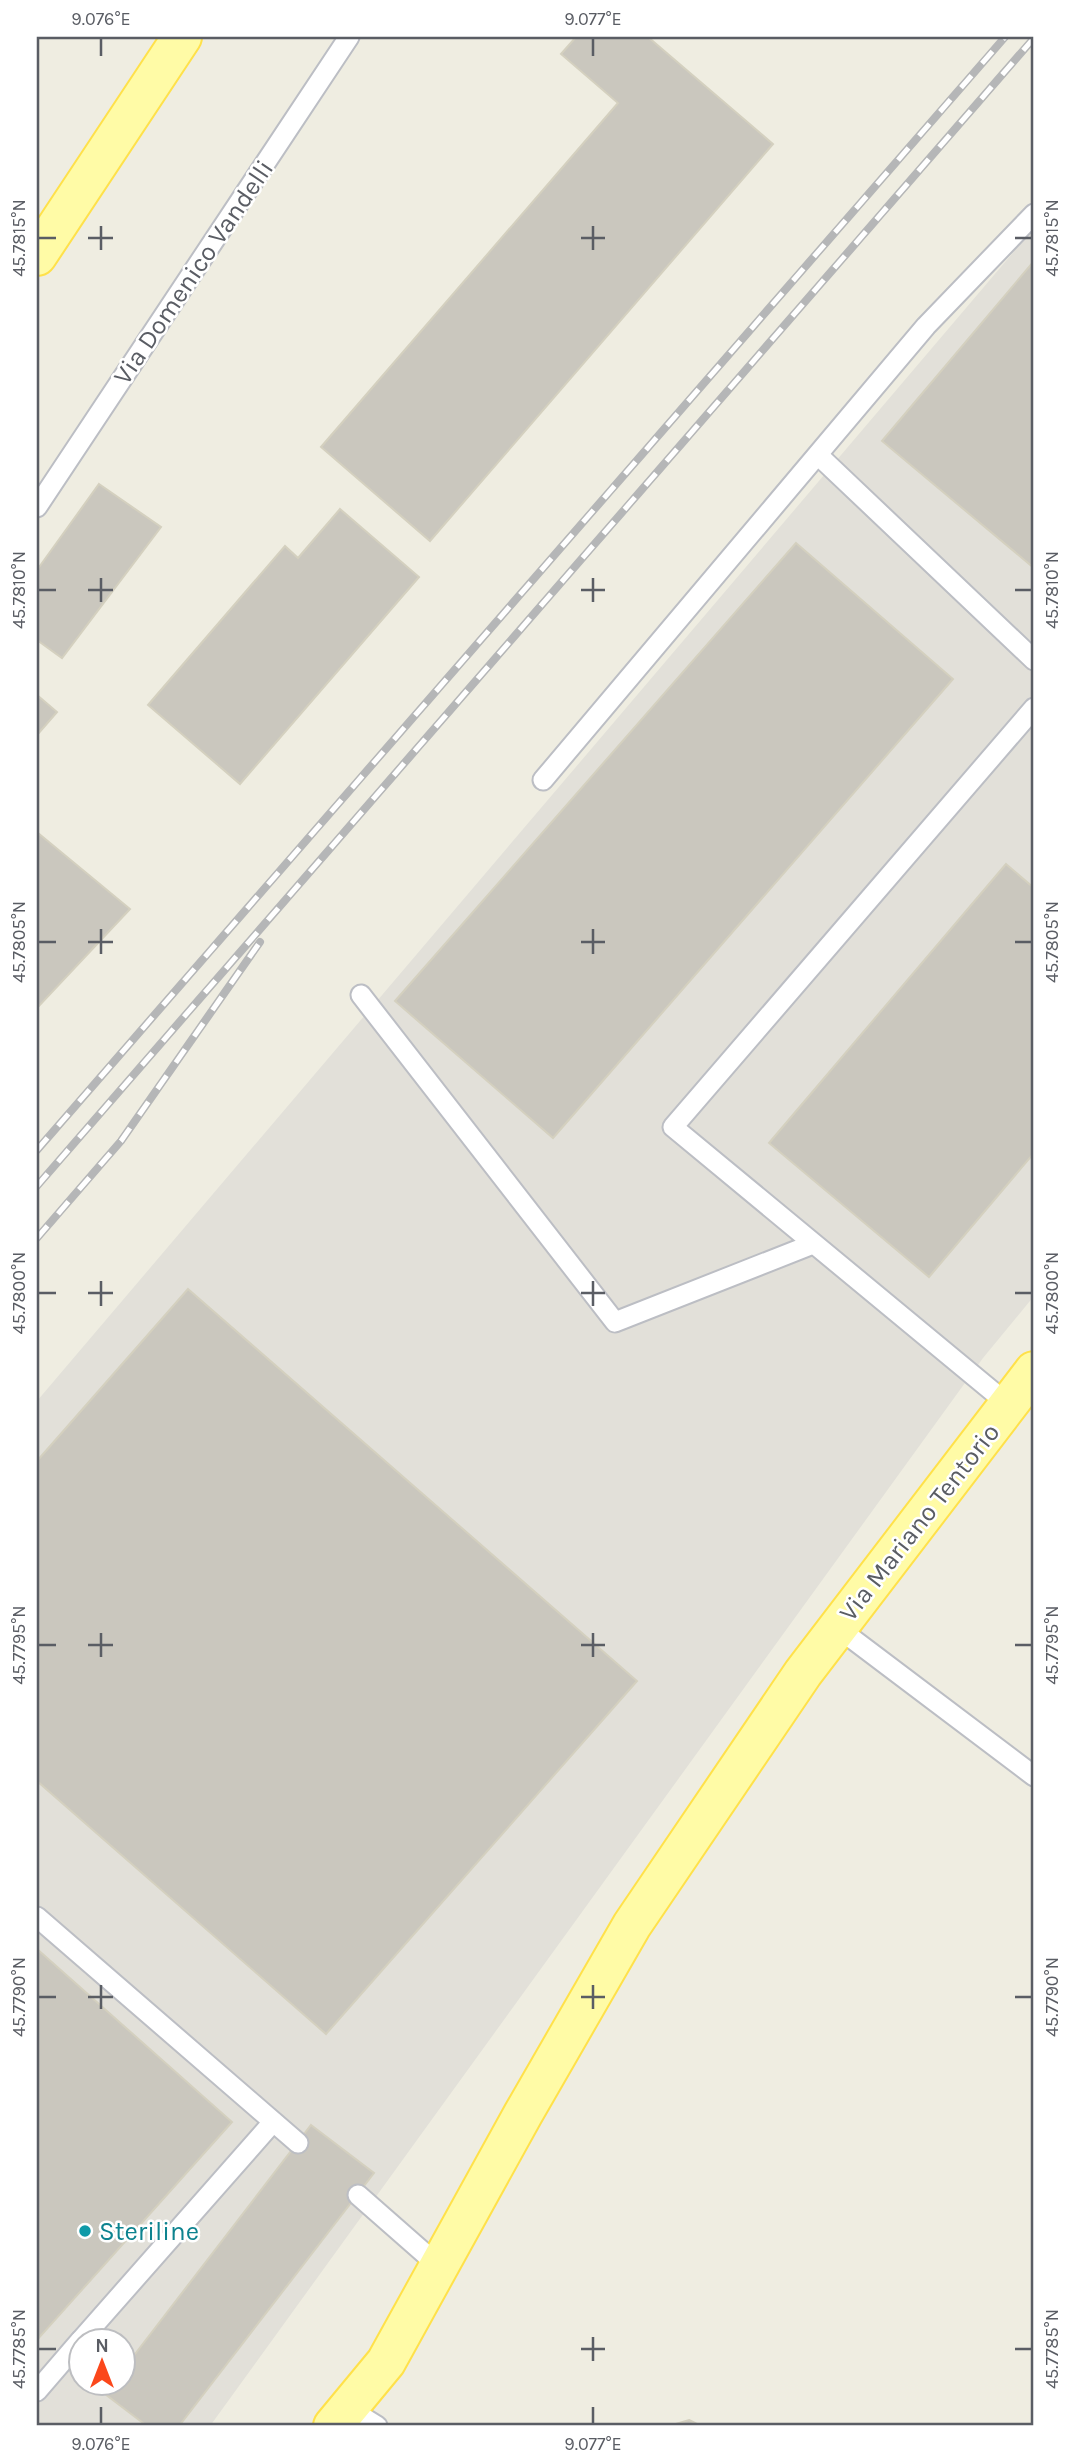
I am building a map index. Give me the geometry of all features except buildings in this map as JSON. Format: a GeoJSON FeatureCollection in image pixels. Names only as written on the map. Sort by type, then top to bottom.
{"type":"FeatureCollection","features":[{"type":"Feature","properties":{"kind":"main road"},"geometry":{"type":"LineString","coordinates":[[37,256],[182,37]]}},
{"type":"Feature","properties":{"kind":"main road","name":"Via Mariano Tentorio"},"geometry":{"type":"LineString","coordinates":[[353,2420],[632,1924],[803,1673],[1034,1371]]}},
{"type":"Feature","properties":{"kind":"lane","name":"Via Domenico Vandelli"},"geometry":{"type":"LineString","coordinates":[[37,507],[349,37]]}},
{"type":"Feature","properties":{"kind":"lane"},"geometry":{"type":"LineString","coordinates":[[543,780],[926,326],[1034,214]]}},
{"type":"Feature","properties":{"kind":"lane"},"geometry":{"type":"LineString","coordinates":[[818,455],[1034,660]]}},
{"type":"Feature","properties":{"kind":"lane"},"geometry":{"type":"LineString","coordinates":[[1009,1405],[673,1127],[1034,708]]}},
{"type":"Feature","properties":{"kind":"lane"},"geometry":{"type":"LineString","coordinates":[[362,995],[615,1322],[813,1244]]}},
{"type":"Feature","properties":{"kind":"lane"},"geometry":{"type":"LineString","coordinates":[[838,1628],[1034,1776]]}},
{"type":"Feature","properties":{"kind":"lane"},"geometry":{"type":"LineString","coordinates":[[37,1917],[298,2143]]}},
{"type":"Feature","properties":{"kind":"lane"},"geometry":{"type":"LineString","coordinates":[[94,2326],[273,2122]]}},
{"type":"Feature","properties":{"kind":"lane"},"geometry":{"type":"LineString","coordinates":[[358,2195],[440,2267]]}},
{"type":"Feature","properties":{"kind":"lane"},"geometry":{"type":"LineString","coordinates":[[37,2391],[66,2358]]}},
{"type":"Feature","properties":{"kind":"shaded area"},"geometry":{"type":"Polygon","coordinates":[[[1034,228],[1034,1296],[983,1358],[210,2426],[37,2426],[37,1401],[1034,228]]]}},
{"type":"Feature","properties":{"kind":"railway"},"geometry":{"type":"LineString","coordinates":[[37,1150],[1005,37]]}},
{"type":"Feature","properties":{"kind":"railway"},"geometry":{"type":"LineString","coordinates":[[37,1186],[1034,38]]}},
{"type":"Feature","properties":{"kind":"railway"},"geometry":{"type":"LineString","coordinates":[[37,1238],[121,1141],[260,942]]}},
{"type":"Feature","properties":{"kind":"place","name":"Steriline"},"geometry":{"type":"Point","coordinates":[85,2231]}}]}
